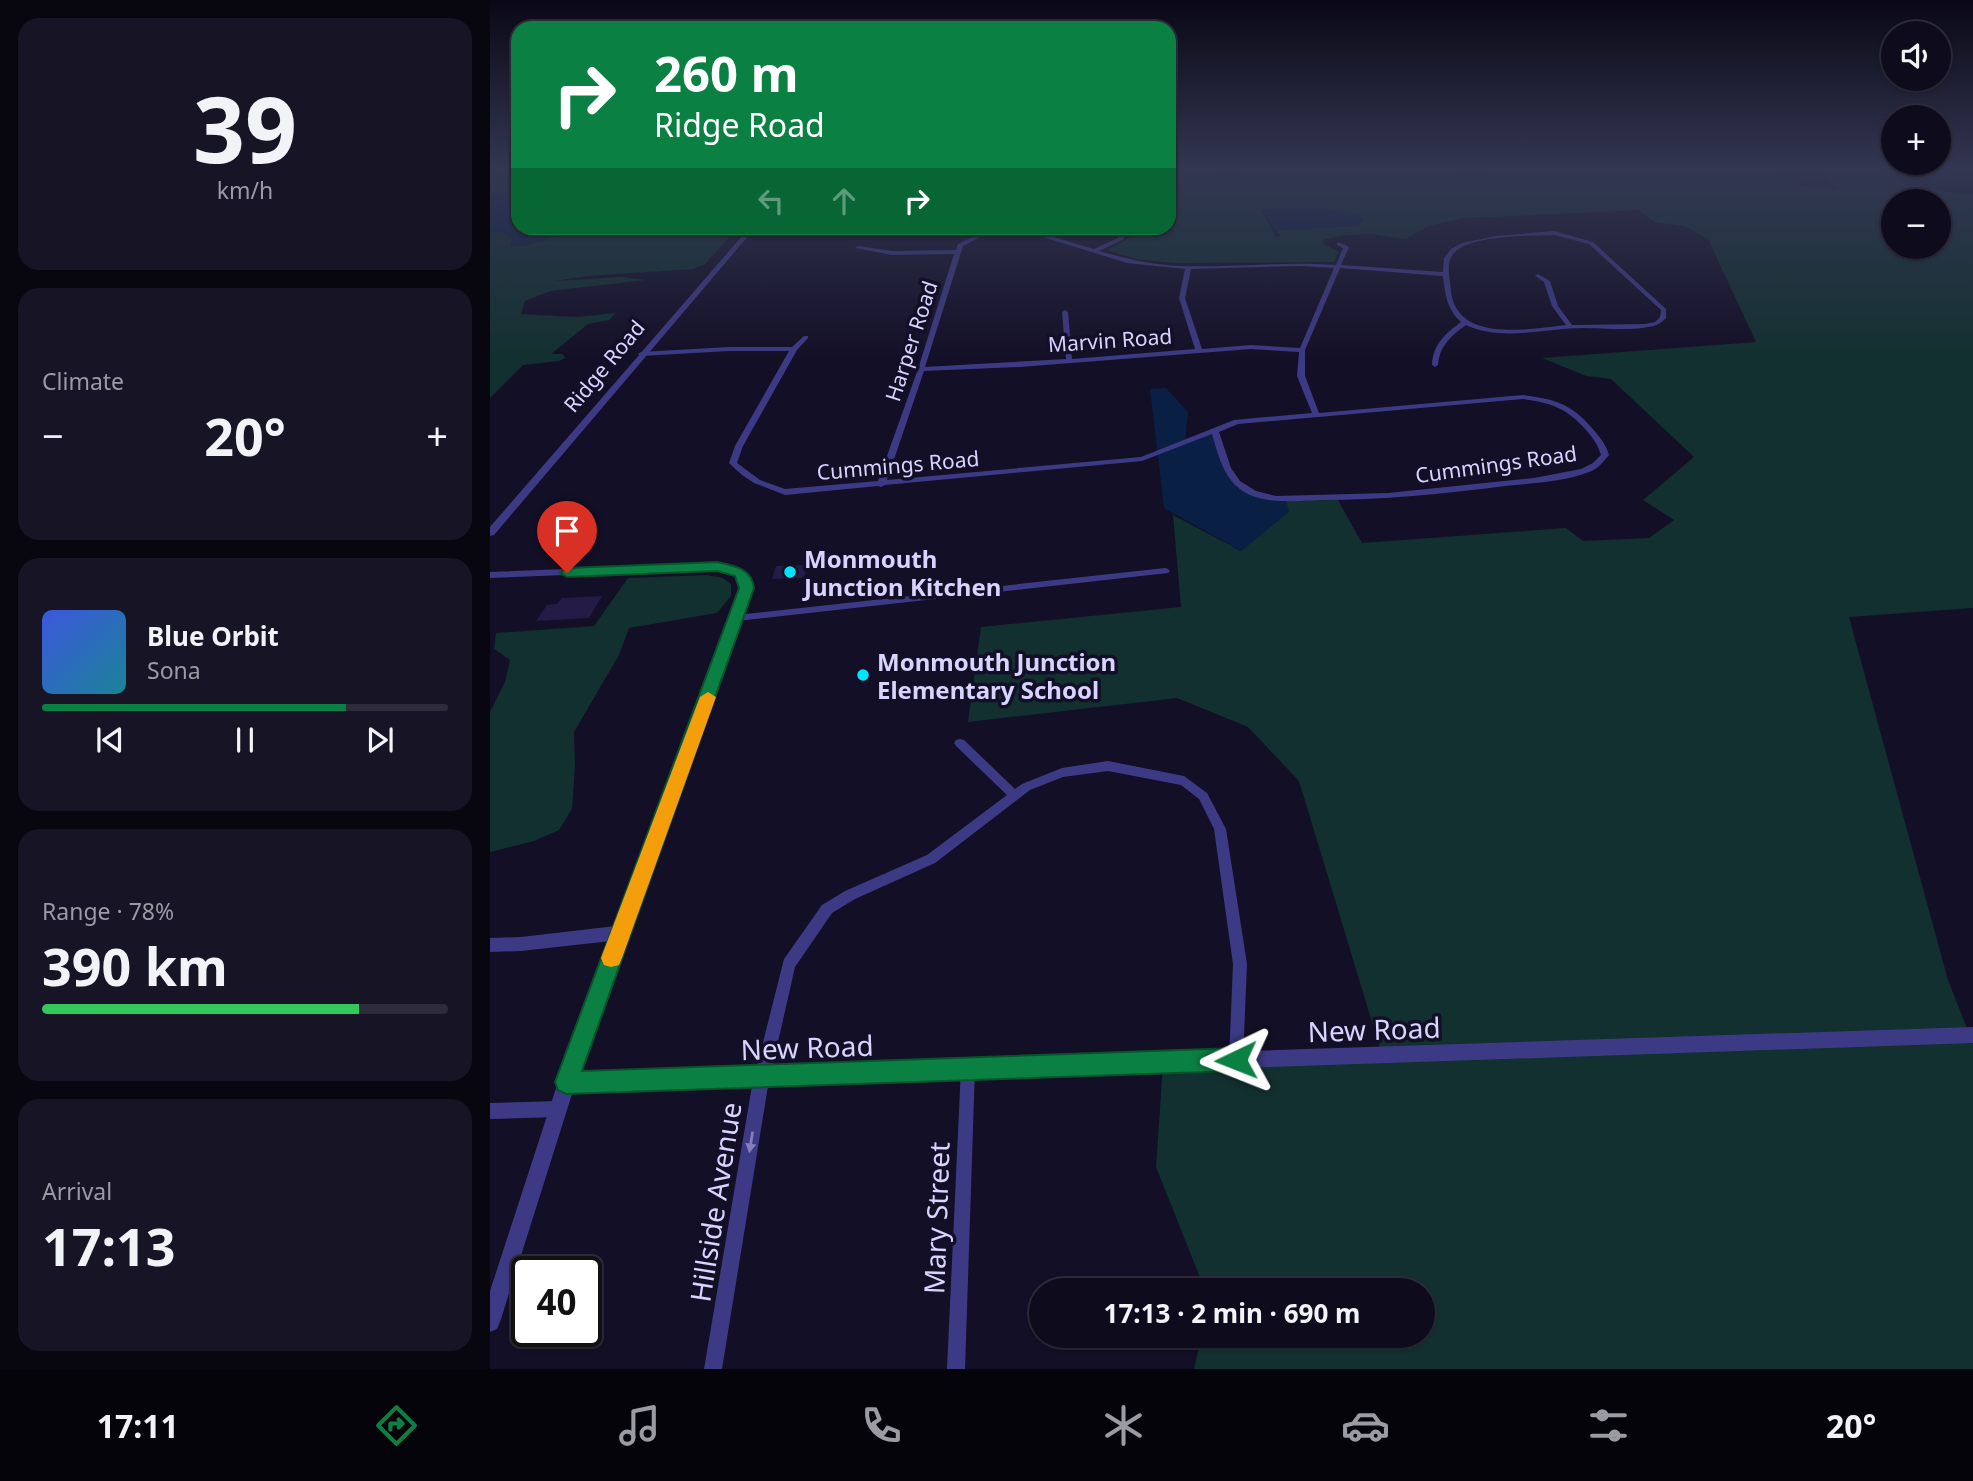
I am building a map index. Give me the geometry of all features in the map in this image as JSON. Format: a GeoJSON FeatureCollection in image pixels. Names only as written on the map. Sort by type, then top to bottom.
{"type":"FeatureCollection","features":[{"type":"Feature","properties":{"kind":"street"},"geometry":{"type":"LineString","coordinates":[[1554,233],[1570,235],[1591,243],[1664,310],[1663,318],[1657,323],[1645,326],[1493,329],[1473,326],[1466,322],[1454,312],[1448,302],[1446,258],[1450,253],[1468,243],[1493,238],[1554,233]]}},
{"type":"Feature","properties":{"kind":"street","name":"Ridge Road"},"geometry":{"type":"LineString","coordinates":[[490,533],[746,235]]}},
{"type":"Feature","properties":{"kind":"street","name":"Harper Road"},"geometry":{"type":"LineString","coordinates":[[881,485],[960,244],[976,235]]}},
{"type":"Feature","properties":{"kind":"street"},"geometry":{"type":"LineString","coordinates":[[1042,235],[1127,261],[1188,268],[1267,264],[1446,274]]}},
{"type":"Feature","properties":{"kind":"street"},"geometry":{"type":"LineString","coordinates":[[1094,251],[1123,235]]}},
{"type":"Feature","properties":{"kind":"street"},"geometry":{"type":"LineString","coordinates":[[1316,414],[1301,376],[1302,350],[1346,247],[1339,244]]}},
{"type":"Feature","properties":{"kind":"street"},"geometry":{"type":"LineString","coordinates":[[858,248],[892,253],[957,252]]}},
{"type":"Feature","properties":{"kind":"street"},"geometry":{"type":"LineString","coordinates":[[1188,268],[1182,299],[1199,351]]}},
{"type":"Feature","properties":{"kind":"street"},"geometry":{"type":"LineString","coordinates":[[1538,276],[1548,281],[1555,306],[1571,327]]}},
{"type":"Feature","properties":{"kind":"street"},"geometry":{"type":"LineString","coordinates":[[1065,312],[1069,360]]}},
{"type":"Feature","properties":{"kind":"street"},"geometry":{"type":"LineString","coordinates":[[1435,365],[1438,346],[1448,334],[1466,322]]}},
{"type":"Feature","properties":{"kind":"street","name":"Cummings Road"},"geometry":{"type":"LineString","coordinates":[[806,337],[794,349],[739,446],[733,463],[757,482],[785,492],[1142,459],[1237,422],[1511,398],[1540,399],[1574,411],[1604,446],[1605,455],[1597,465],[1583,471],[1507,484],[1361,498],[1273,498],[1254,494],[1231,477],[1215,432]]}},
{"type":"Feature","properties":{"kind":"street","name":"Marvin Road"},"geometry":{"type":"LineString","coordinates":[[921,369],[1251,347],[1302,350]]}},
{"type":"Feature","properties":{"kind":"street"},"geometry":{"type":"LineString","coordinates":[[641,354],[729,349],[794,349]]}},
{"type":"Feature","properties":{"kind":"street"},"geometry":{"type":"LineString","coordinates":[[490,575],[727,568],[740,573],[747,583],[745,597],[566,1082],[490,1320]]}},
{"type":"Feature","properties":{"kind":"street"},"geometry":{"type":"LineString","coordinates":[[737,618],[1165,571]]}},
{"type":"Feature","properties":{"kind":"street"},"geometry":{"type":"LineString","coordinates":[[960,743],[1014,795]]}},
{"type":"Feature","properties":{"kind":"street","name":"Hillside Avenue"},"geometry":{"type":"LineString","coordinates":[[713,1369],[763,1075],[789,964],[827,909],[850,895],[931,859],[1026,787],[1062,773],[1108,766],[1184,781],[1203,796],[1220,829],[1240,964],[1236,1060]]}},
{"type":"Feature","properties":{"kind":"street"},"geometry":{"type":"LineString","coordinates":[[490,945],[620,933]]}},
{"type":"Feature","properties":{"kind":"street","name":"New Road"},"geometry":{"type":"LineString","coordinates":[[566,1082],[1973,1035]]}},
{"type":"Feature","properties":{"kind":"street","name":"Mary Street"},"geometry":{"type":"LineString","coordinates":[[956,1369],[968,1069]]}},
{"type":"Feature","properties":{"kind":"street"},"geometry":{"type":"LineString","coordinates":[[490,1111],[557,1109]]}},
{"type":"Feature","properties":{"kind":"green space"},"geometry":{"type":"Polygon","coordinates":[[[490,232],[501,232],[512,237],[510,246],[537,242],[549,236],[732,235],[705,264],[693,269],[554,281],[621,277],[646,280],[550,291],[525,301],[521,314],[576,317],[616,313],[609,320],[588,324],[551,354],[563,354],[565,358],[523,365],[490,398],[490,232]]]}},
{"type":"Feature","properties":{"kind":"green space"},"geometry":{"type":"Polygon","coordinates":[[[1176,232],[1273,232],[1276,237],[1280,236],[1277,232],[1418,232],[1406,239],[1370,234],[1323,240],[1324,244],[1339,252],[1334,262],[1173,263],[1136,259],[1107,250],[1134,235],[1176,235],[1176,232]]]}},
{"type":"Feature","properties":{"kind":"green space"},"geometry":{"type":"Polygon","coordinates":[[[1695,232],[1881,232],[1881,259],[1951,259],[1951,232],[1973,232],[1973,608],[1849,617],[1948,980],[1968,1031],[1973,1033],[1973,1369],[1194,1369],[1199,1348],[1435,1348],[1435,1278],[1200,1278],[1156,1167],[1163,1065],[1382,1055],[1299,781],[1248,727],[1177,698],[968,722],[981,627],[1181,607],[1173,515],[1241,551],[1286,500],[1338,500],[1362,543],[1566,528],[1583,541],[1649,538],[1674,520],[1643,500],[1694,457],[1611,379],[1586,376],[1542,358],[1756,342],[1708,239],[1695,232]]]}},
{"type":"Feature","properties":{"kind":"green space"},"geometry":{"type":"Polygon","coordinates":[[[707,575],[723,578],[731,584],[731,596],[717,613],[629,628],[619,655],[574,732],[572,809],[559,830],[534,841],[490,852],[490,712],[505,682],[510,660],[494,649],[496,633],[594,626],[628,578],[707,575]]]}},
{"type":"Feature","properties":{"kind":"water"},"geometry":{"type":"Polygon","coordinates":[[[490,232],[511,232],[511,235],[552,235],[543,242],[510,247],[512,237],[502,232],[490,232]]]}},
{"type":"Feature","properties":{"kind":"water"},"geometry":{"type":"Polygon","coordinates":[[[1166,388],[1188,412],[1185,443],[1215,431],[1237,488],[1286,500],[1289,512],[1241,551],[1164,508],[1150,389],[1166,388]]]}},
{"type":"Feature","properties":{"kind":"building","name":"Monmouth Junction Kitchen"},"geometry":{"type":"Polygon","coordinates":[[[808,565],[804,578],[772,579],[776,566],[808,565]]]}},
{"type":"Feature","properties":{"kind":"building"},"geometry":{"type":"Polygon","coordinates":[[[602,596],[589,618],[536,621],[547,605],[557,604],[562,598],[602,596]]]}},
{"type":"Feature","properties":{"kind":"slow traffic"},"geometry":{"type":"LineString","coordinates":[[611,958],[708,697]]}},
{"type":"Feature","properties":{"kind":"place","name":"Monmouth Junction Kitchen"},"geometry":{"type":"Point","coordinates":[790,572]}},
{"type":"Feature","properties":{"kind":"place","name":"Monmouth Junction Elementary School"},"geometry":{"type":"Point","coordinates":[863,675]}},
{"type":"Feature","properties":{"kind":"route"},"geometry":{"type":"LineString","coordinates":[[567,573],[717,566],[740,573],[746,580],[747,588],[566,1082],[1236,1060]]}}]}
